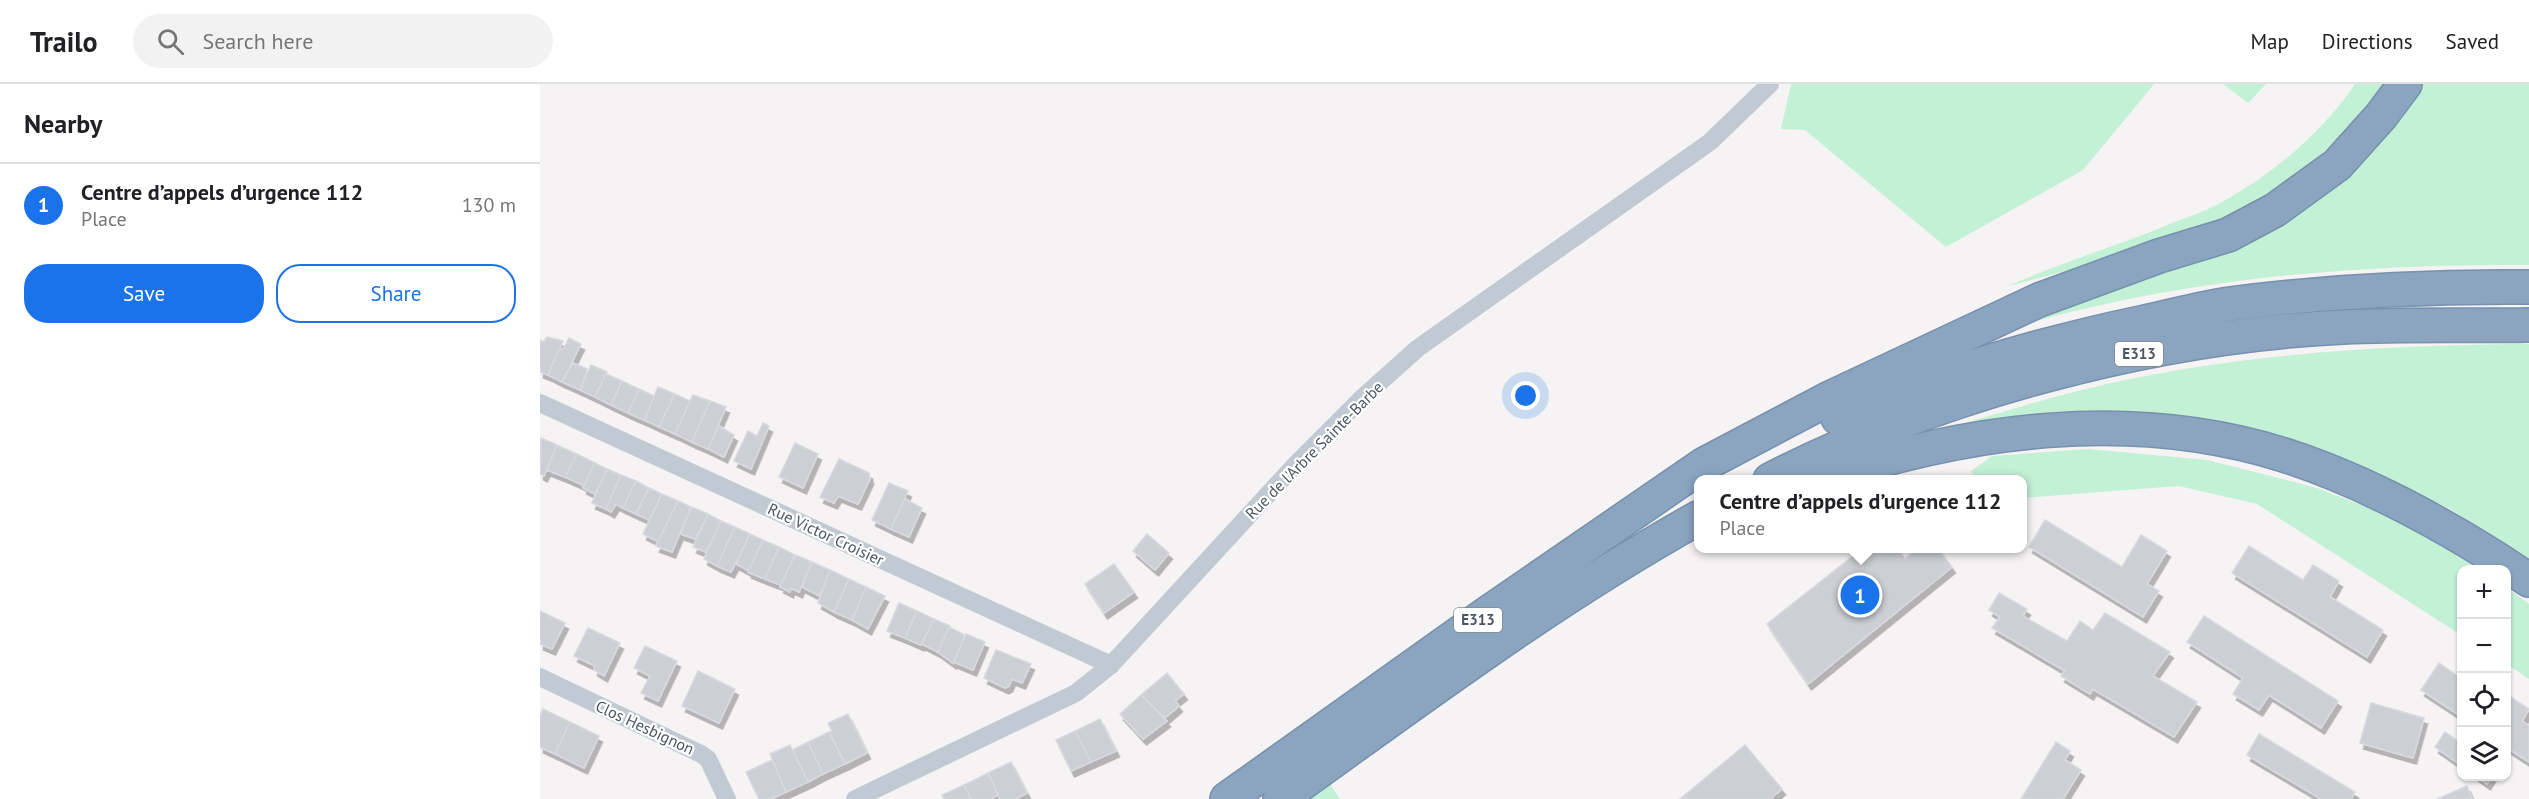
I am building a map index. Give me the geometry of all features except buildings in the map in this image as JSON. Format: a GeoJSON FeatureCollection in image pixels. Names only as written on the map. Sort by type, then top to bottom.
{"type":"FeatureCollection","features":[{"type":"Feature","properties":{"kind":"highway"},"geometry":{"type":"LineString","coordinates":[[1642,509],[1703,465],[1830,398],[1910,360],[2039,300],[2159,256],[2228,235],[2275,210],[2337,165],[2381,116],[2405,84]]}},
{"type":"Feature","properties":{"kind":"highway","name":"E313"},"geometry":{"type":"LineString","coordinates":[[1717,475],[1875,401],[1995,358],[2111,329],[2228,304],[2309,296],[2458,287],[2529,287]]}},
{"type":"Feature","properties":{"kind":"highway","name":"E313"},"geometry":{"type":"LineString","coordinates":[[1781,475],[1853,441],[1941,407],[2014,383],[2120,358],[2231,338],[2343,327],[2529,325]]}},
{"type":"Feature","properties":{"kind":"highway"},"geometry":{"type":"LineString","coordinates":[[1833,475],[1934,445],[1998,434],[2125,429],[2212,438],[2281,454],[2372,491],[2462,535],[2529,580]]}},
{"type":"Feature","properties":{"kind":"highway","name":"E313"},"geometry":{"type":"LineString","coordinates":[[1227,799],[1488,613],[1642,509],[1694,485]]}},
{"type":"Feature","properties":{"kind":"highway","name":"E313"},"geometry":{"type":"LineString","coordinates":[[1280,799],[1490,648],[1591,582],[1694,520]]}},
{"type":"Feature","properties":{"kind":"street","name":"Rue de l'Arbre Sainte-Barbe"},"geometry":{"type":"LineString","coordinates":[[855,799],[1076,693],[1111,665],[1297,463],[1361,399],[1418,348],[1710,142],[1770,84]]}},
{"type":"Feature","properties":{"kind":"street","name":"Rue Victor Croisier"},"geometry":{"type":"LineString","coordinates":[[540,403],[1111,665]]}},
{"type":"Feature","properties":{"kind":"street","name":"Clos Hesbignon"},"geometry":{"type":"LineString","coordinates":[[540,677],[701,754],[708,759],[728,799]]}},
{"type":"Feature","properties":{"kind":"green space"},"geometry":{"type":"Polygon","coordinates":[[[1791,84],[2154,84],[2083,170],[1946,247],[1805,130],[1781,129],[1791,84]]]}},
{"type":"Feature","properties":{"kind":"green space"},"geometry":{"type":"Polygon","coordinates":[[[2223,84],[2266,84],[2248,103],[2223,84]]]}},
{"type":"Feature","properties":{"kind":"green space"},"geometry":{"type":"Polygon","coordinates":[[[2355,84],[2384,84],[2328,148],[2297,176],[2262,199],[2202,228],[2138,251],[2008,286],[2202,212],[2240,192],[2277,166],[2311,136],[2327,120],[2355,84]]]}},
{"type":"Feature","properties":{"kind":"green space"},"geometry":{"type":"Polygon","coordinates":[[[2416,84],[2529,84],[2529,265],[2394,268],[2260,278],[2127,299],[1996,333],[2216,250],[2416,84]]]}},
{"type":"Feature","properties":{"kind":"green space"},"geometry":{"type":"Polygon","coordinates":[[[2529,344],[2529,558],[2450,509],[2363,468],[2041,417],[1959,425],[2046,399],[2113,383],[2232,362],[2380,348],[2529,344]]]}},
{"type":"Feature","properties":{"kind":"green space"},"geometry":{"type":"Polygon","coordinates":[[[2088,449],[2207,460],[2317,488],[2377,511],[2427,537],[2472,565],[2457,565],[2457,632],[2257,504],[2179,486],[2027,498],[2027,475],[1974,475],[1971,471],[1992,456],[2088,449]]]}},
{"type":"Feature","properties":{"kind":"green space"},"geometry":{"type":"Polygon","coordinates":[[[2511,591],[2529,604],[2529,679],[2511,667],[2511,591]]]}},
{"type":"Feature","properties":{"kind":"green space"},"geometry":{"type":"Polygon","coordinates":[[[1328,781],[1340,799],[1303,799],[1328,781]]]}},
{"type":"Feature","properties":{"kind":"place","name":"Centre d’appels d’urgence 112"},"geometry":{"type":"Point","coordinates":[1860,595]}}]}
